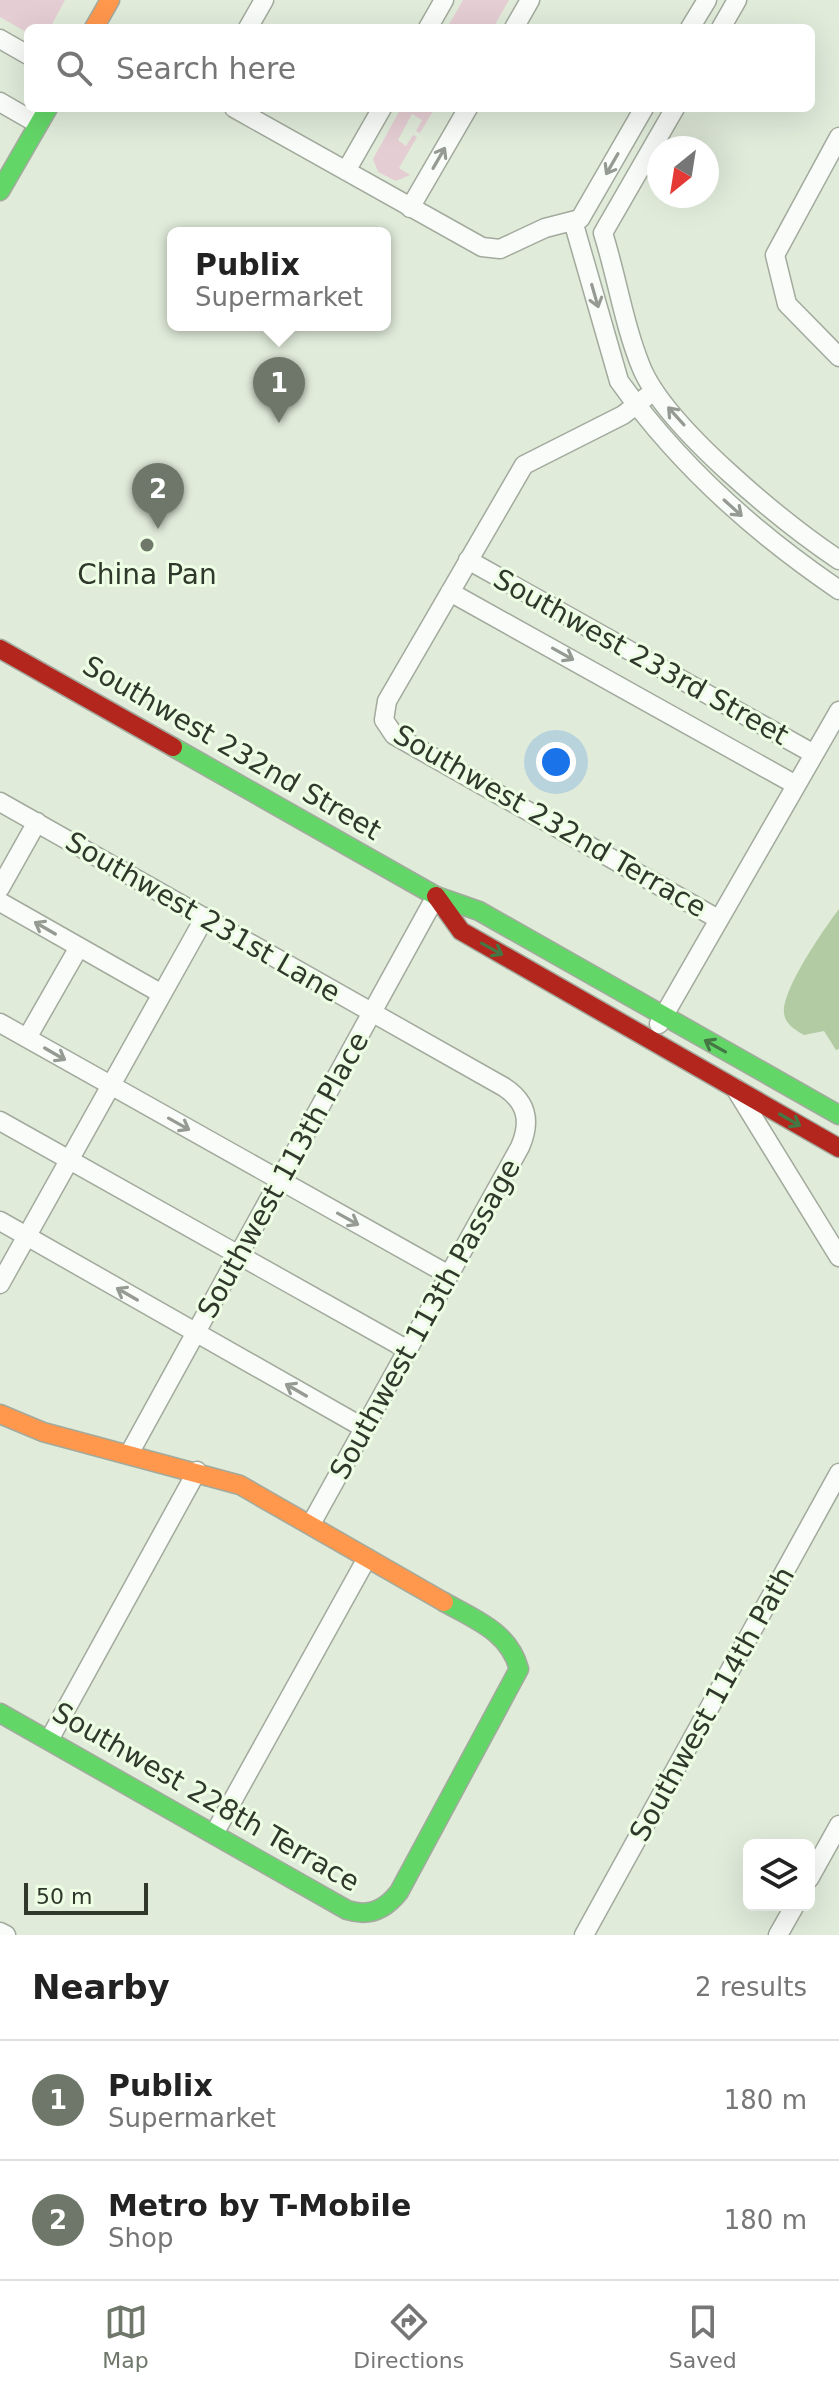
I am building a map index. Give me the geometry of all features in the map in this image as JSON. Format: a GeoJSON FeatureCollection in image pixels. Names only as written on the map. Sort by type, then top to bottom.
{"type":"FeatureCollection","features":[{"type":"Feature","properties":{"kind":"street"},"geometry":{"type":"LineString","coordinates":[[96,24],[110,0]]}},
{"type":"Feature","properties":{"kind":"street"},"geometry":{"type":"LineString","coordinates":[[250,24],[264,0]]}},
{"type":"Feature","properties":{"kind":"street"},"geometry":{"type":"LineString","coordinates":[[430,24],[444,0]]}},
{"type":"Feature","properties":{"kind":"street"},"geometry":{"type":"LineString","coordinates":[[516,24],[530,0]]}},
{"type":"Feature","properties":{"kind":"street"},"geometry":{"type":"LineString","coordinates":[[692,24],[707,0]]}},
{"type":"Feature","properties":{"kind":"street"},"geometry":{"type":"LineString","coordinates":[[723,24],[737,0]]}},
{"type":"Feature","properties":{"kind":"street"},"geometry":{"type":"LineString","coordinates":[[0,39],[24,53]]}},
{"type":"Feature","properties":{"kind":"street"},"geometry":{"type":"LineString","coordinates":[[0,102],[24,110]]}},
{"type":"Feature","properties":{"kind":"street"},"geometry":{"type":"LineString","coordinates":[[241,112],[472,243],[492,250],[545,228],[577,220],[603,233]]}},
{"type":"Feature","properties":{"kind":"street"},"geometry":{"type":"LineString","coordinates":[[346,171],[380,112]]}},
{"type":"Feature","properties":{"kind":"street"},"geometry":{"type":"LineString","coordinates":[[410,208],[466,112]]}},
{"type":"Feature","properties":{"kind":"street"},"geometry":{"type":"LineString","coordinates":[[642,112],[577,220],[619,381],[636,405],[715,492],[779,547],[839,590]]}},
{"type":"Feature","properties":{"kind":"street"},"geometry":{"type":"LineString","coordinates":[[673,112],[603,233],[639,359],[654,391],[751,492],[839,560]]}},
{"type":"Feature","properties":{"kind":"street"},"geometry":{"type":"LineString","coordinates":[[0,191],[43,116]]}},
{"type":"Feature","properties":{"kind":"street"},"geometry":{"type":"LineString","coordinates":[[839,137],[775,255],[787,304],[839,357]]}},
{"type":"Feature","properties":{"kind":"street"},"geometry":{"type":"LineString","coordinates":[[450,592],[524,465],[616,420],[654,391]]}},
{"type":"Feature","properties":{"kind":"street","name":"Southwest 233rd Street"},"geometry":{"type":"LineString","coordinates":[[468,560],[814,754]]}},
{"type":"Feature","properties":{"kind":"street","name":"Southwest 233rd Street"},"geometry":{"type":"LineString","coordinates":[[450,592],[796,785]]}},
{"type":"Feature","properties":{"kind":"street","name":"Southwest 232nd Terrace"},"geometry":{"type":"LineString","coordinates":[[450,592],[387,701],[384,720],[394,735],[718,919]]}},
{"type":"Feature","properties":{"kind":"street","name":"Southwest 232nd Street"},"geometry":{"type":"LineString","coordinates":[[0,649],[436,896],[479,911],[839,1115]]}},
{"type":"Feature","properties":{"kind":"street"},"geometry":{"type":"LineString","coordinates":[[651,1037],[839,711]]}},
{"type":"Feature","properties":{"kind":"street","name":"Southwest 231st Lane"},"geometry":{"type":"LineString","coordinates":[[0,802],[504,1087],[520,1099],[525,1110]]}},
{"type":"Feature","properties":{"kind":"street"},"geometry":{"type":"LineString","coordinates":[[0,888],[37,822]]}},
{"type":"Feature","properties":{"kind":"street","name":"Southwest 232nd Street"},"geometry":{"type":"LineString","coordinates":[[436,896],[461,931],[651,1037],[839,1148]]}},
{"type":"Feature","properties":{"kind":"street","name":"Southwest 113th Place"},"geometry":{"type":"LineString","coordinates":[[129,1454],[436,896]]}},
{"type":"Feature","properties":{"kind":"street"},"geometry":{"type":"LineString","coordinates":[[0,902],[162,994]]}},
{"type":"Feature","properties":{"kind":"street"},"geometry":{"type":"LineString","coordinates":[[0,1284],[205,917]]}},
{"type":"Feature","properties":{"kind":"street"},"geometry":{"type":"LineString","coordinates":[[27,1038],[79,947]]}},
{"type":"Feature","properties":{"kind":"street"},"geometry":{"type":"LineString","coordinates":[[0,1023],[449,1275]]}},
{"type":"Feature","properties":{"kind":"street"},"geometry":{"type":"LineString","coordinates":[[735,1088],[839,1257]]}},
{"type":"Feature","properties":{"kind":"street","name":"Southwest 113th Passage"},"geometry":{"type":"LineString","coordinates":[[311,1524],[520,1147],[526,1128],[525,1110]]}},
{"type":"Feature","properties":{"kind":"street"},"geometry":{"type":"LineString","coordinates":[[0,1121],[408,1350]]}},
{"type":"Feature","properties":{"kind":"street"},"geometry":{"type":"LineString","coordinates":[[0,1221],[364,1428]]}},
{"type":"Feature","properties":{"kind":"street"},"geometry":{"type":"LineString","coordinates":[[821,1229],[839,1241]]}},
{"type":"Feature","properties":{"kind":"street"},"geometry":{"type":"LineString","coordinates":[[3,1422],[197,1471],[240,1485],[367,1558],[214,1834]]}},
{"type":"Feature","properties":{"kind":"street"},"geometry":{"type":"LineString","coordinates":[[49,1740],[197,1471]]}},
{"type":"Feature","properties":{"kind":"street","name":"Southwest 114th Path"},"geometry":{"type":"LineString","coordinates":[[584,1935],[839,1473]]}},
{"type":"Feature","properties":{"kind":"street","name":"Southwest 228th Terrace"},"geometry":{"type":"LineString","coordinates":[[0,1713],[352,1913],[364,1915],[387,1906],[399,1892],[516,1681],[518,1660],[500,1634],[367,1558]]}},
{"type":"Feature","properties":{"kind":"street"},"geometry":{"type":"LineString","coordinates":[[815,1868],[839,1825]]}},
{"type":"Feature","properties":{"kind":"street"},"geometry":{"type":"LineString","coordinates":[[778,1935],[792,1911]]}},
{"type":"Feature","properties":{"kind":"street"},"geometry":{"type":"LineString","coordinates":[[0,1932],[6,1935]]}},
{"type":"Feature","properties":{"kind":"shaded area"},"geometry":{"type":"Polygon","coordinates":[[[0,0],[65,0],[52,24],[24,24],[24,31],[0,17],[0,0]]]}},
{"type":"Feature","properties":{"kind":"shaded area"},"geometry":{"type":"Polygon","coordinates":[[[463,0],[509,0],[495,24],[449,24],[463,0]]]}},
{"type":"Feature","properties":{"kind":"shaded area"},"geometry":{"type":"Polygon","coordinates":[[[399,112],[433,112],[420,133],[416,131],[422,120],[412,114],[398,140],[406,146],[413,135],[417,137],[399,168],[410,175],[396,181],[378,172],[373,159],[399,112]]]}},
{"type":"Feature","properties":{"kind":"shaded area"},"geometry":{"type":"Polygon","coordinates":[[[839,909],[839,1049],[836,1050],[824,1031],[804,1035],[788,1023],[784,1012],[797,974],[839,909]]]}},
{"type":"Feature","properties":{"kind":"traffic: fast"},"geometry":{"type":"LineString","coordinates":[[0,191],[46,112]]}},
{"type":"Feature","properties":{"kind":"traffic: fast"},"geometry":{"type":"LineString","coordinates":[[173,747],[436,896],[479,911],[839,1115]]}},
{"type":"Feature","properties":{"kind":"traffic: fast"},"geometry":{"type":"LineString","coordinates":[[0,1713],[347,1910],[369,1912],[382,1907],[399,1892],[519,1669],[508,1645],[499,1636],[444,1602]]}},
{"type":"Feature","properties":{"kind":"traffic: slow"},"geometry":{"type":"LineString","coordinates":[[96,24],[110,0]]}},
{"type":"Feature","properties":{"kind":"traffic: slow"},"geometry":{"type":"LineString","coordinates":[[0,1414],[43,1432],[240,1485],[444,1602]]}},
{"type":"Feature","properties":{"kind":"traffic: jam"},"geometry":{"type":"LineString","coordinates":[[0,649],[173,747]]}},
{"type":"Feature","properties":{"kind":"traffic: jam"},"geometry":{"type":"LineString","coordinates":[[436,896],[461,931],[839,1148]]}},
{"type":"Feature","properties":{"kind":"place","name":"Publix"},"geometry":{"type":"Point","coordinates":[279,423]}},
{"type":"Feature","properties":{"kind":"place","name":"Metro by T-Mobile"},"geometry":{"type":"Point","coordinates":[158,529]}},
{"type":"Feature","properties":{"kind":"place","name":"China Pan"},"geometry":{"type":"Point","coordinates":[147,545]}}]}
